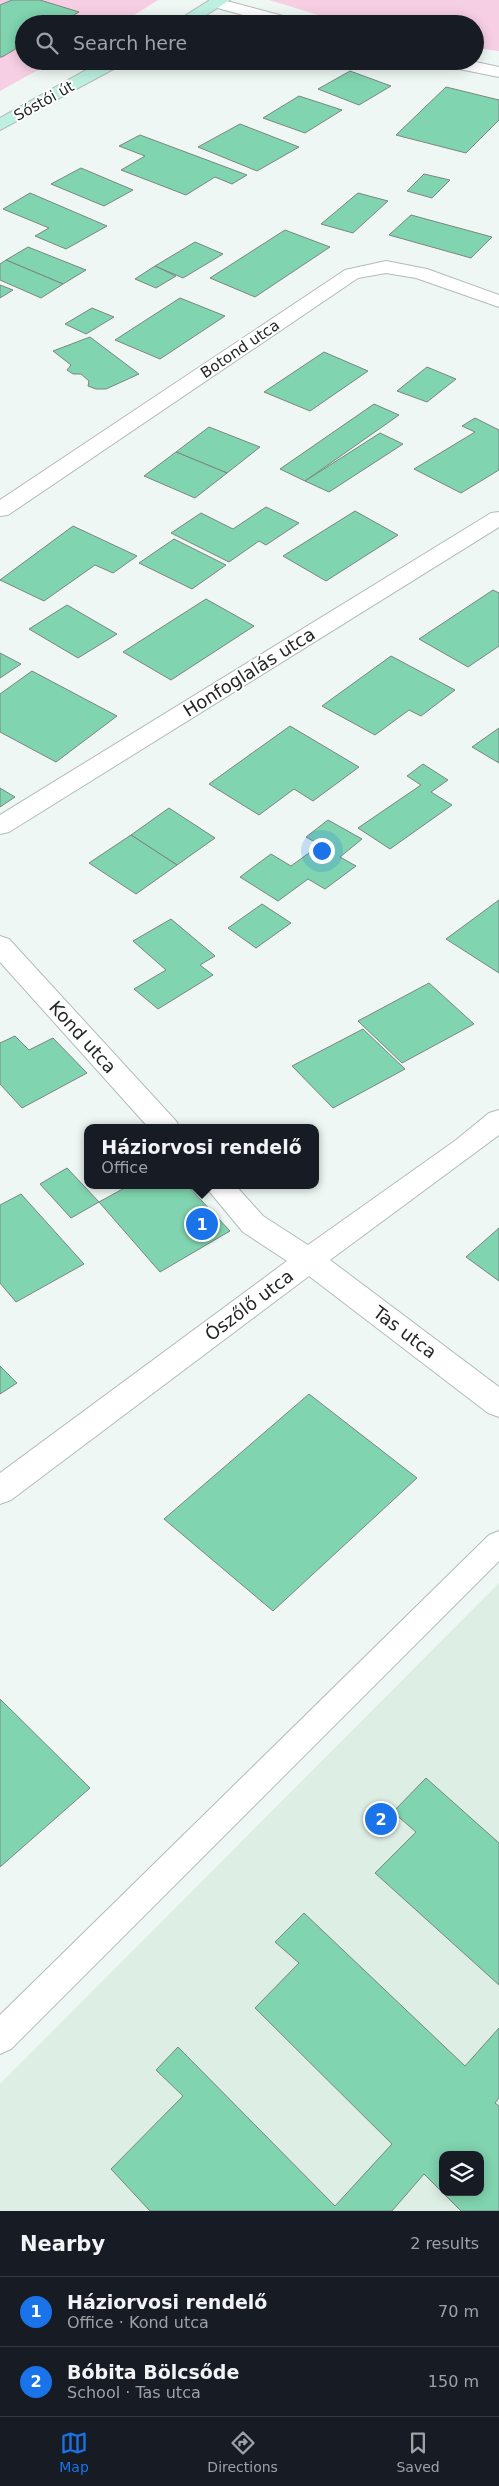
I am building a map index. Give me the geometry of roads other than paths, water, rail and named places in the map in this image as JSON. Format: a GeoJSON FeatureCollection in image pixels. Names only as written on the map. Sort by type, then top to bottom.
{"type":"FeatureCollection","features":[{"type":"Feature","properties":{"kind":"main road"},"geometry":{"type":"LineString","coordinates":[[196,15],[219,2]]}},
{"type":"Feature","properties":{"kind":"main road","name":"Sóstói út"},"geometry":{"type":"LineString","coordinates":[[0,125],[99,70]]}},
{"type":"Feature","properties":{"kind":"street"},"geometry":{"type":"LineString","coordinates":[[219,2],[264,15]]}},
{"type":"Feature","properties":{"kind":"street"},"geometry":{"type":"LineString","coordinates":[[484,69],[499,72]]}},
{"type":"Feature","properties":{"kind":"street","name":"Botond utca"},"geometry":{"type":"LineString","coordinates":[[0,510],[352,274],[386,267],[420,273],[499,300]]}},
{"type":"Feature","properties":{"kind":"street","name":"Honfoglalás utca"},"geometry":{"type":"LineString","coordinates":[[0,826],[499,518]]}},
{"type":"Feature","properties":{"kind":"street","name":"Kond utca"},"geometry":{"type":"LineString","coordinates":[[0,945],[162,1124]]}},
{"type":"Feature","properties":{"kind":"street","name":"Ószőlő utca"},"geometry":{"type":"LineString","coordinates":[[0,1491],[310,1260],[466,1147],[499,1120]]}},
{"type":"Feature","properties":{"kind":"street"},"geometry":{"type":"LineString","coordinates":[[222,1189],[253,1224],[310,1260]]}},
{"type":"Feature","properties":{"kind":"street","name":"Tas utca"},"geometry":{"type":"LineString","coordinates":[[310,1260],[499,1404]]}},
{"type":"Feature","properties":{"kind":"lane"},"geometry":{"type":"LineString","coordinates":[[0,2038],[499,1543]]}},
{"type":"Feature","properties":{"kind":"place","name":"Háziorvosi rendelő"},"geometry":{"type":"Point","coordinates":[202,1224]}},
{"type":"Feature","properties":{"kind":"place","name":"Bóbita Bölcsőde"},"geometry":{"type":"Point","coordinates":[381,1819]}}]}
